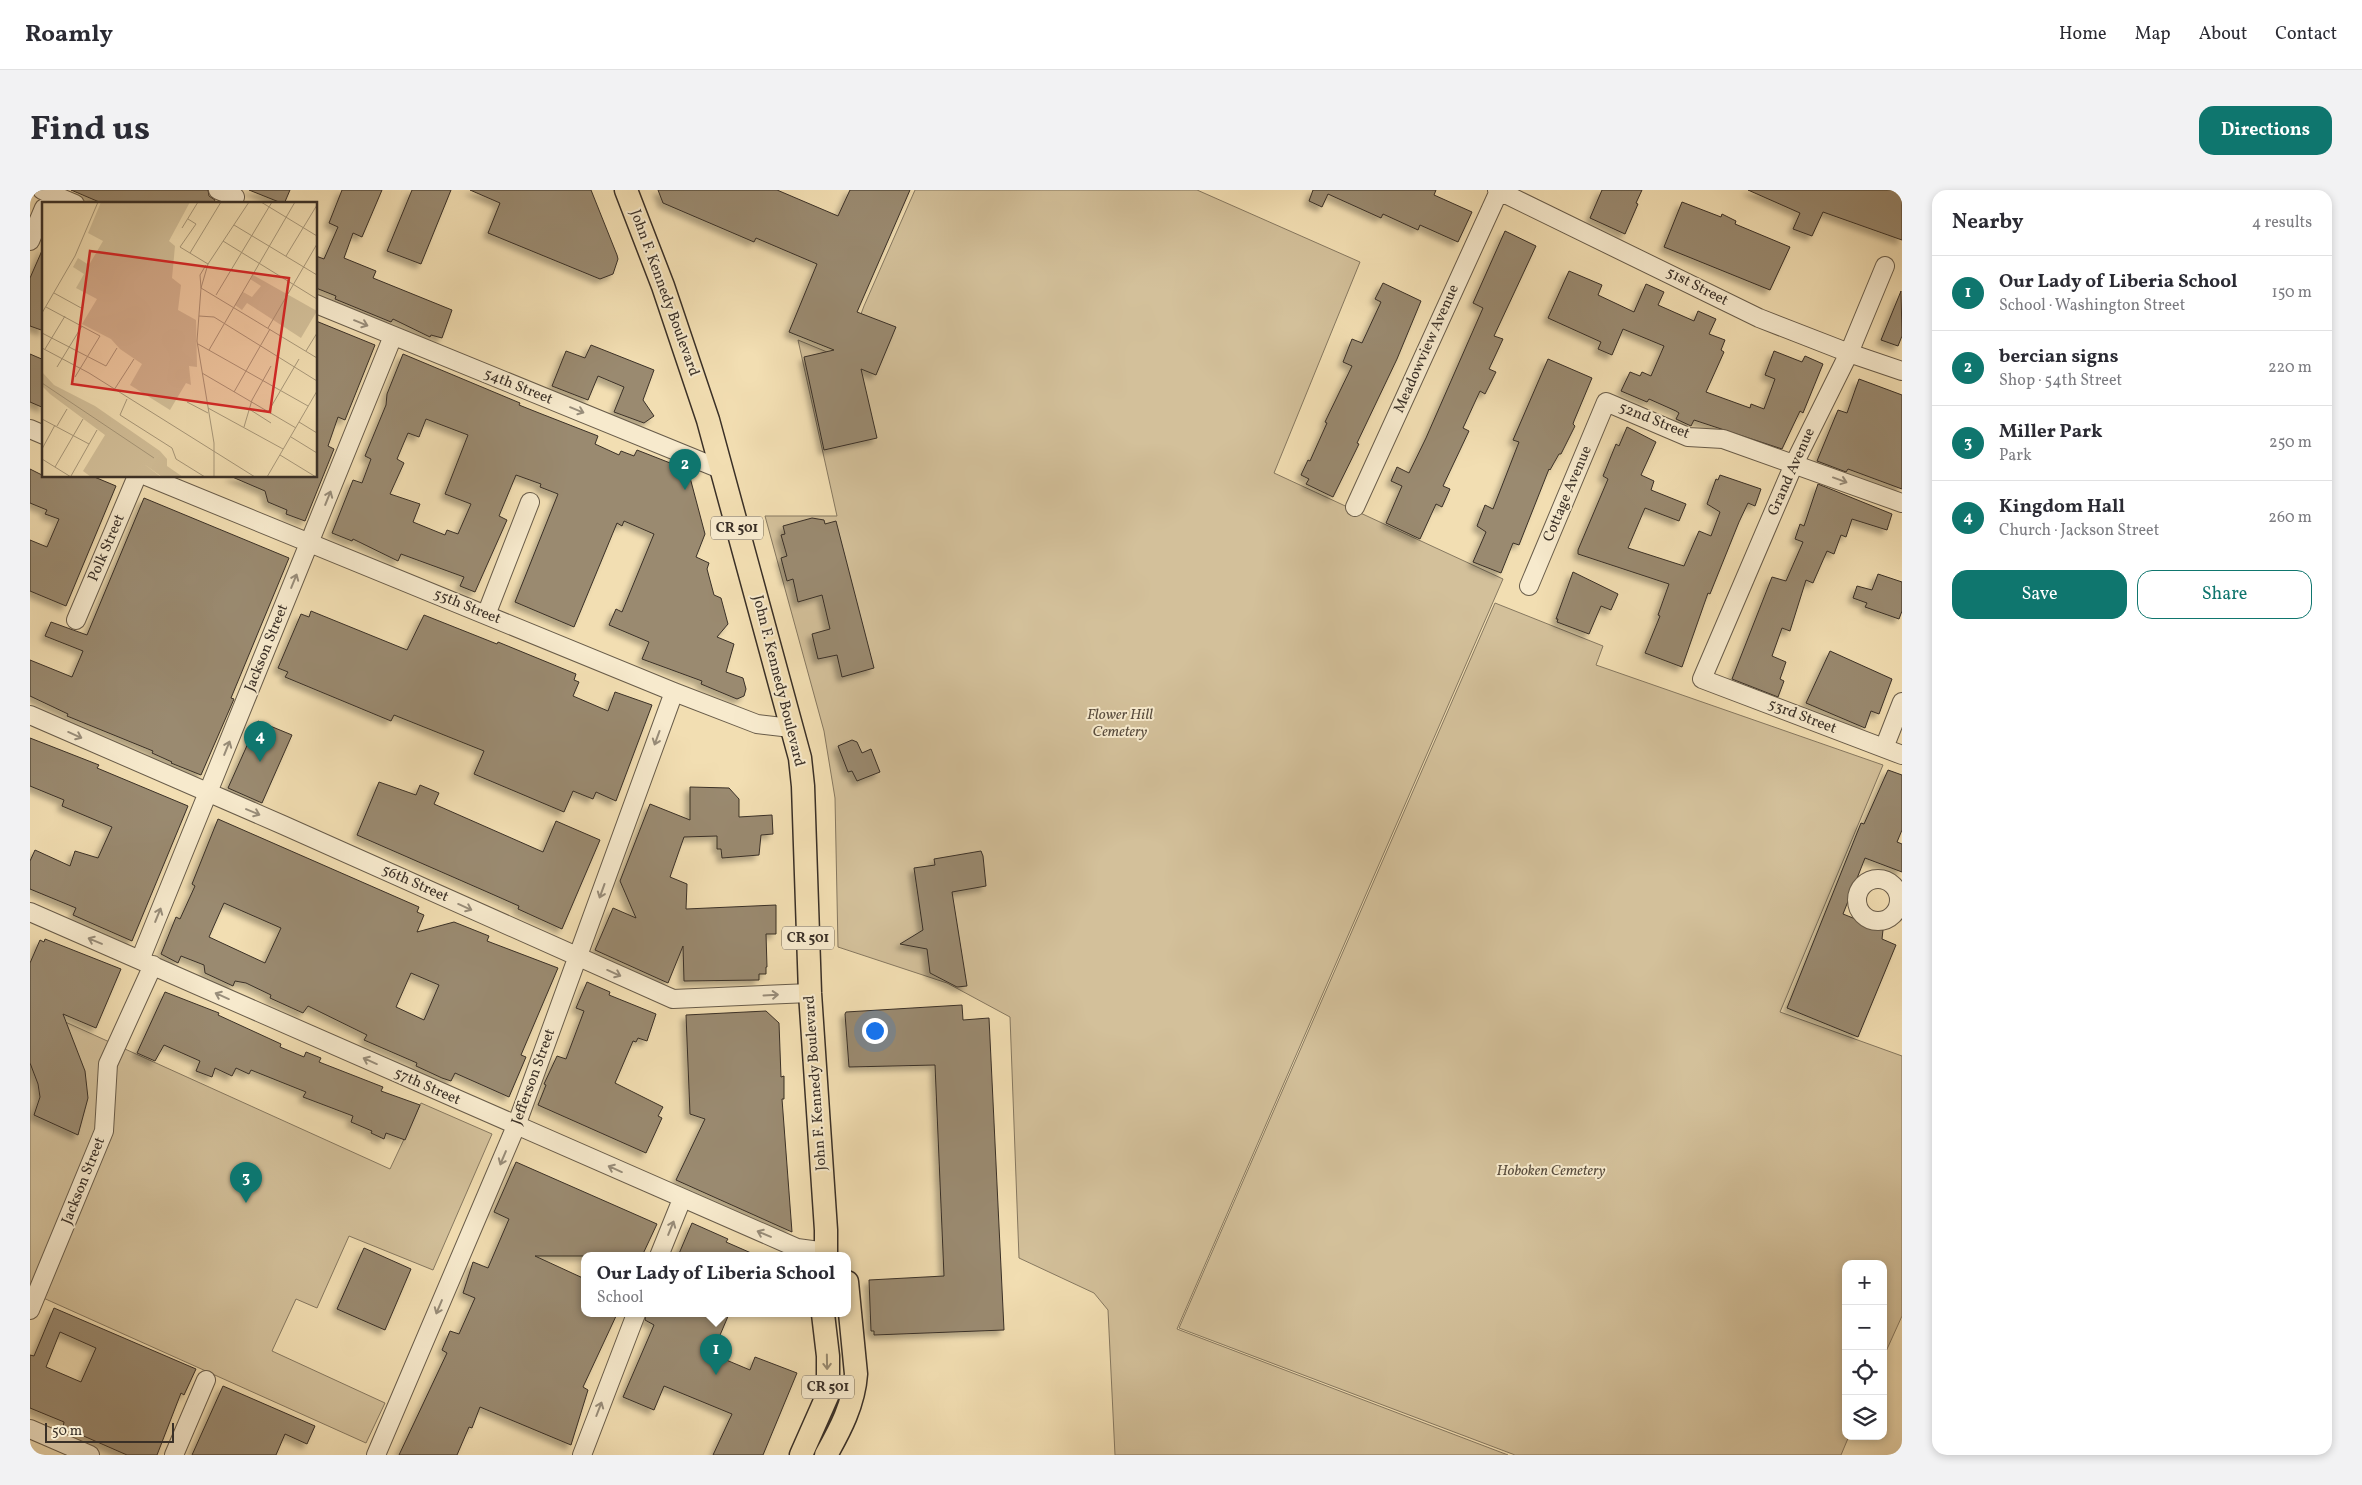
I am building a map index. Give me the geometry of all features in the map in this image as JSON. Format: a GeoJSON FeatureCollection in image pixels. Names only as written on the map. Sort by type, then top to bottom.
{"type":"FeatureCollection","features":[{"type":"Feature","properties":{"kind":"main road","name":"John F. Kennedy Boulevard"},"geometry":{"type":"LineString","coordinates":[[626,190],[682,341],[708,420],[800,758],[803,786],[810,993],[828,1252]]}},
{"type":"Feature","properties":{"kind":"main road","name":"CR 501"},"geometry":{"type":"LineString","coordinates":[[801,1455],[828,1394],[828,1356],[823,1317]]}},
{"type":"Feature","properties":{"kind":"main road","name":"CR 501"},"geometry":{"type":"LineString","coordinates":[[826,1455],[842,1426],[855,1387],[856,1374],[850,1317]]}},
{"type":"Feature","properties":{"kind":"street"},"geometry":{"type":"LineString","coordinates":[[218,190],[234,197]]}},
{"type":"Feature","properties":{"kind":"street","name":"51st Street"},"geometry":{"type":"LineString","coordinates":[[1498,190],[1759,318],[1849,353],[1902,371]]}},
{"type":"Feature","properties":{"kind":"street","name":"Meadowview Avenue"},"geometry":{"type":"LineString","coordinates":[[1355,507],[1498,190]]}},
{"type":"Feature","properties":{"kind":"street"},"geometry":{"type":"LineString","coordinates":[[45,199],[63,202]]}},
{"type":"Feature","properties":{"kind":"street"},"geometry":{"type":"LineString","coordinates":[[30,241],[42,207]]}},
{"type":"Feature","properties":{"kind":"street","name":"Grand Avenue"},"geometry":{"type":"LineString","coordinates":[[1702,679],[1794,464],[1849,353],[1885,266]]}},
{"type":"Feature","properties":{"kind":"street","name":"54th Street"},"geometry":{"type":"LineString","coordinates":[[318,305],[720,469]]}},
{"type":"Feature","properties":{"kind":"street","name":"Jackson Street"},"geometry":{"type":"LineString","coordinates":[[30,1310],[104,1131],[108,1064],[208,793],[393,336]]}},
{"type":"Feature","properties":{"kind":"street","name":"52nd Street"},"geometry":{"type":"LineString","coordinates":[[1606,402],[1688,437],[1723,439],[1902,503]]}},
{"type":"Feature","properties":{"kind":"street","name":"Cottage Avenue"},"geometry":{"type":"LineString","coordinates":[[1529,586],[1606,402]]}},
{"type":"Feature","properties":{"kind":"street"},"geometry":{"type":"LineString","coordinates":[[30,429],[42,434]]}},
{"type":"Feature","properties":{"kind":"street","name":"Polk Street"},"geometry":{"type":"LineString","coordinates":[[76,620],[136,478]]}},
{"type":"Feature","properties":{"kind":"street","name":"55th Street"},"geometry":{"type":"LineString","coordinates":[[151,478],[674,692],[757,724],[791,728]]}},
{"type":"Feature","properties":{"kind":"street"},"geometry":{"type":"LineString","coordinates":[[486,615],[530,502]]}},
{"type":"Feature","properties":{"kind":"street","name":"53rd Street"},"geometry":{"type":"LineString","coordinates":[[1702,679],[1902,755]]}},
{"type":"Feature","properties":{"kind":"street","name":"Jefferson Street"},"geometry":{"type":"LineString","coordinates":[[376,1455],[516,1126],[674,692]]}},
{"type":"Feature","properties":{"kind":"street"},"geometry":{"type":"LineString","coordinates":[[1884,748],[1902,702]]}},
{"type":"Feature","properties":{"kind":"street","name":"56th Street"},"geometry":{"type":"LineString","coordinates":[[30,715],[673,999],[810,993]]}},
{"type":"Feature","properties":{"kind":"street","name":"57th Street"},"geometry":{"type":"LineString","coordinates":[[30,912],[682,1199],[797,1248],[815,1252]]}},
{"type":"Feature","properties":{"kind":"street"},"geometry":{"type":"LineString","coordinates":[[661,1252],[682,1199]]}},
{"type":"Feature","properties":{"kind":"street"},"geometry":{"type":"LineString","coordinates":[[582,1455],[635,1317]]}},
{"type":"Feature","properties":{"kind":"street"},"geometry":{"type":"LineString","coordinates":[[174,1455],[206,1380]]}},
{"type":"Feature","properties":{"kind":"street"},"geometry":{"type":"LineString","coordinates":[[30,1429],[90,1455]]}},
{"type":"Feature","properties":{"kind":"green space","name":"Flower Hill Cemetery"},"geometry":{"type":"Polygon","coordinates":[[[915,190],[1197,190],[1360,262],[1274,473],[1503,579],[1177,1329],[1508,1455],[1115,1455],[1108,1310],[1094,1293],[1019,1258],[1010,1017],[947,983],[838,947],[835,798],[824,731],[765,516],[837,516],[798,340],[844,359],[864,306],[915,190]]]}},
{"type":"Feature","properties":{"kind":"green space","name":"Hoboken Cemetery"},"geometry":{"type":"Polygon","coordinates":[[[1495,603],[1603,646],[1596,665],[1883,765],[1780,1012],[1902,1056],[1902,1316],[1887,1349],[1887,1260],[1842,1260],[1842,1440],[1847,1440],[1841,1455],[1515,1455],[1179,1328],[1495,603]]]}},
{"type":"Feature","properties":{"kind":"green space"},"geometry":{"type":"Polygon","coordinates":[[[30,1006],[390,1169],[421,1103],[492,1134],[433,1270],[349,1236],[317,1308],[296,1299],[272,1351],[385,1403],[366,1443],[30,1292],[30,1006]]]}},
{"type":"Feature","properties":{"kind":"building"},"geometry":{"type":"Polygon","coordinates":[[[71,190],[208,190],[209,196],[215,200],[214,202],[99,202],[71,190]]]}},
{"type":"Feature","properties":{"kind":"building"},"geometry":{"type":"Polygon","coordinates":[[[249,190],[290,190],[285,202],[279,202],[249,190]]]}},
{"type":"Feature","properties":{"kind":"building"},"geometry":{"type":"Polygon","coordinates":[[[342,190],[382,190],[362,237],[353,233],[344,258],[376,271],[373,278],[452,310],[442,338],[431,335],[430,337],[393,319],[391,322],[335,299],[336,296],[318,289],[318,257],[324,259],[338,227],[329,223],[342,190]]]}},
{"type":"Feature","properties":{"kind":"building"},"geometry":{"type":"Polygon","coordinates":[[[412,190],[451,190],[421,264],[387,251],[412,190]]]}},
{"type":"Feature","properties":{"kind":"building"},"geometry":{"type":"Polygon","coordinates":[[[470,190],[591,190],[617,255],[618,259],[613,274],[600,279],[488,233],[500,203],[470,190]]]}},
{"type":"Feature","properties":{"kind":"building"},"geometry":{"type":"Polygon","coordinates":[[[658,190],[777,190],[838,216],[850,190],[910,190],[857,312],[896,327],[876,375],[861,369],[877,438],[824,450],[804,357],[834,350],[789,332],[817,264],[756,238],[754,242],[663,203],[658,190]]]}},
{"type":"Feature","properties":{"kind":"building"},"geometry":{"type":"Polygon","coordinates":[[[1313,190],[1436,190],[1434,195],[1472,212],[1458,242],[1420,225],[1418,230],[1383,214],[1381,218],[1328,194],[1322,207],[1309,201],[1313,190]]]}},
{"type":"Feature","properties":{"kind":"building"},"geometry":{"type":"Polygon","coordinates":[[[1602,190],[1642,190],[1625,234],[1590,218],[1602,190]]]}},
{"type":"Feature","properties":{"kind":"building"},"geometry":{"type":"Polygon","coordinates":[[[1748,190],[1902,190],[1902,240],[1823,212],[1812,236],[1793,229],[1800,213],[1748,190]]]}},
{"type":"Feature","properties":{"kind":"building"},"geometry":{"type":"Polygon","coordinates":[[[1682,202],[1721,217],[1722,214],[1736,221],[1735,224],[1790,247],[1770,290],[1664,247],[1682,202]]]}},
{"type":"Feature","properties":{"kind":"building"},"geometry":{"type":"Polygon","coordinates":[[[1505,231],[1536,246],[1494,336],[1503,339],[1489,369],[1496,372],[1485,394],[1480,391],[1463,428],[1469,431],[1443,486],[1450,489],[1442,507],[1436,504],[1420,539],[1386,523],[1402,486],[1391,481],[1397,467],[1409,473],[1426,438],[1483,308],[1473,303],[1505,231]]]}},
{"type":"Feature","properties":{"kind":"building"},"geometry":{"type":"Polygon","coordinates":[[[42,251],[42,330],[30,326],[30,278],[42,251]]]}},
{"type":"Feature","properties":{"kind":"building"},"geometry":{"type":"Polygon","coordinates":[[[1569,271],[1602,285],[1598,295],[1634,312],[1646,284],[1664,292],[1658,305],[1694,321],[1698,311],[1716,319],[1709,334],[1725,340],[1721,350],[1724,352],[1706,392],[1750,408],[1751,404],[1764,409],[1775,379],[1765,375],[1774,351],[1802,362],[1805,356],[1823,364],[1803,413],[1800,411],[1782,449],[1694,420],[1691,426],[1676,419],[1679,413],[1676,411],[1649,399],[1647,402],[1621,391],[1630,372],[1640,376],[1642,372],[1651,376],[1664,346],[1623,329],[1612,355],[1598,349],[1601,342],[1548,318],[1569,271]]]}},
{"type":"Feature","properties":{"kind":"building"},"geometry":{"type":"Polygon","coordinates":[[[1383,283],[1421,301],[1397,359],[1357,443],[1359,444],[1333,497],[1306,484],[1309,479],[1301,475],[1308,460],[1310,461],[1327,423],[1325,422],[1352,366],[1343,362],[1352,339],[1362,343],[1381,302],[1375,299],[1383,283]]]}},
{"type":"Feature","properties":{"kind":"building"},"geometry":{"type":"Polygon","coordinates":[[[1901,291],[1902,336],[1898,346],[1881,340],[1901,291]]]}},
{"type":"Feature","properties":{"kind":"building"},"geometry":{"type":"Polygon","coordinates":[[[318,322],[375,345],[345,420],[338,417],[328,446],[334,449],[305,521],[286,514],[287,510],[268,502],[265,491],[235,478],[318,478],[318,322]]]}},
{"type":"Feature","properties":{"kind":"building"},"geometry":{"type":"Polygon","coordinates":[[[591,345],[654,370],[643,400],[654,416],[644,423],[614,412],[624,387],[598,376],[588,400],[552,386],[566,351],[585,358],[591,345]]]}},
{"type":"Feature","properties":{"kind":"building"},"geometry":{"type":"Polygon","coordinates":[[[30,354],[42,359],[42,407],[30,402],[30,354]]]}},
{"type":"Feature","properties":{"kind":"building"},"geometry":{"type":"Polygon","coordinates":[[[403,354],[520,403],[519,405],[598,436],[595,444],[619,455],[621,451],[634,456],[637,450],[688,470],[705,534],[696,557],[709,563],[707,569],[714,595],[721,598],[728,624],[717,637],[734,644],[726,672],[743,678],[746,689],[744,696],[737,699],[701,684],[702,681],[642,659],[649,642],[609,625],[616,609],[622,612],[654,534],[624,521],[622,526],[617,523],[574,627],[515,602],[558,494],[540,487],[541,484],[516,475],[499,516],[507,520],[475,592],[460,586],[464,577],[401,554],[398,561],[353,539],[352,541],[332,533],[353,480],[362,483],[371,459],[365,456],[386,405],[387,394],[403,354]],[[426,419],[419,437],[408,433],[397,459],[404,463],[390,494],[420,504],[413,522],[445,535],[447,530],[458,534],[471,504],[445,494],[468,435],[426,419]]]}},
{"type":"Feature","properties":{"kind":"building"},"geometry":{"type":"Polygon","coordinates":[[[1548,359],[1592,378],[1574,421],[1573,424],[1575,426],[1561,454],[1559,454],[1549,469],[1519,545],[1513,543],[1501,573],[1473,562],[1486,532],[1477,526],[1485,505],[1493,509],[1519,442],[1513,440],[1548,359]]]}},
{"type":"Feature","properties":{"kind":"building"},"geometry":{"type":"Polygon","coordinates":[[[1859,379],[1902,395],[1902,489],[1848,469],[1846,472],[1817,461],[1838,410],[1847,413],[1859,379]]]}},
{"type":"Feature","properties":{"kind":"building"},"geometry":{"type":"Polygon","coordinates":[[[1627,427],[1656,442],[1641,475],[1654,481],[1651,490],[1686,504],[1679,521],[1645,508],[1628,548],[1684,566],[1699,531],[1711,536],[1720,512],[1707,504],[1716,479],[1718,480],[1720,475],[1761,489],[1755,506],[1748,503],[1739,522],[1710,594],[1708,593],[1682,667],[1645,653],[1660,616],[1658,615],[1669,584],[1578,554],[1608,479],[1603,476],[1616,444],[1619,446],[1627,427]]]}},
{"type":"Feature","properties":{"kind":"building"},"geometry":{"type":"Polygon","coordinates":[[[30,469],[42,475],[42,478],[97,478],[116,486],[66,606],[30,591],[30,540],[47,547],[59,519],[45,514],[47,510],[30,503],[30,469]]]}},
{"type":"Feature","properties":{"kind":"building"},"geometry":{"type":"Polygon","coordinates":[[[1818,484],[1892,514],[1887,530],[1852,519],[1846,537],[1841,535],[1834,554],[1827,551],[1813,583],[1806,580],[1790,631],[1782,628],[1772,656],[1786,662],[1780,679],[1784,681],[1778,697],[1732,679],[1772,577],[1786,581],[1803,542],[1795,539],[1800,524],[1804,526],[1818,484]]]}},
{"type":"Feature","properties":{"kind":"building"},"geometry":{"type":"Polygon","coordinates":[[[144,498],[289,558],[231,698],[234,699],[201,775],[171,763],[152,753],[153,751],[67,716],[68,714],[30,696],[30,660],[72,677],[83,651],[45,636],[51,622],[87,635],[144,498]]]}},
{"type":"Feature","properties":{"kind":"building"},"geometry":{"type":"Polygon","coordinates":[[[812,518],[824,520],[825,524],[836,521],[874,668],[842,677],[837,655],[818,659],[812,634],[830,629],[822,595],[798,602],[793,579],[787,581],[781,558],[787,556],[781,535],[785,534],[783,526],[812,518]]]}},
{"type":"Feature","properties":{"kind":"building"},"geometry":{"type":"Polygon","coordinates":[[[1573,572],[1618,594],[1611,610],[1601,606],[1589,634],[1557,622],[1558,619],[1556,619],[1573,572]]]}},
{"type":"Feature","properties":{"kind":"building"},"geometry":{"type":"Polygon","coordinates":[[[1878,574],[1902,582],[1902,611],[1899,619],[1865,607],[1867,603],[1853,598],[1857,586],[1872,590],[1878,574]]]}},
{"type":"Feature","properties":{"kind":"building"},"geometry":{"type":"Polygon","coordinates":[[[311,611],[407,650],[424,615],[497,644],[498,642],[576,674],[574,680],[579,682],[573,696],[608,711],[615,692],[652,705],[616,801],[596,792],[593,799],[573,791],[564,812],[474,774],[484,751],[394,715],[391,721],[285,677],[288,672],[278,668],[301,614],[309,617],[311,611]]]}},
{"type":"Feature","properties":{"kind":"building"},"geometry":{"type":"Polygon","coordinates":[[[1830,651],[1892,679],[1879,714],[1871,711],[1865,728],[1806,703],[1830,651]]]}},
{"type":"Feature","properties":{"kind":"building"},"geometry":{"type":"Polygon","coordinates":[[[258,721],[292,735],[262,803],[228,788],[258,721]]]}},
{"type":"Feature","properties":{"kind":"building"},"geometry":{"type":"Polygon","coordinates":[[[30,738],[99,765],[97,768],[188,806],[132,941],[73,915],[76,908],[30,889],[30,861],[35,850],[70,866],[75,851],[98,858],[112,827],[62,806],[64,800],[30,786],[30,738]]]}},
{"type":"Feature","properties":{"kind":"building"},"geometry":{"type":"Polygon","coordinates":[[[852,740],[857,742],[862,753],[871,749],[880,772],[857,781],[852,771],[848,772],[838,746],[852,740]]]}},
{"type":"Feature","properties":{"kind":"building"},"geometry":{"type":"Polygon","coordinates":[[[1888,770],[1902,775],[1902,830],[1897,842],[1902,844],[1902,872],[1865,858],[1843,914],[1883,930],[1882,939],[1896,945],[1858,1037],[1787,1008],[1861,823],[1864,824],[1888,770]]]}},
{"type":"Feature","properties":{"kind":"building"},"geometry":{"type":"Polygon","coordinates":[[[379,782],[416,795],[420,785],[439,793],[434,804],[543,852],[556,821],[600,840],[562,929],[518,909],[519,906],[357,835],[379,782]]]}},
{"type":"Feature","properties":{"kind":"building"},"geometry":{"type":"Polygon","coordinates":[[[690,787],[729,788],[739,799],[739,817],[772,815],[773,834],[761,835],[759,855],[722,858],[721,849],[717,849],[717,836],[684,837],[670,877],[687,884],[686,909],[776,905],[776,934],[766,934],[766,974],[759,974],[759,980],[684,981],[683,946],[668,983],[595,950],[613,908],[636,918],[620,881],[650,804],[690,820],[690,787]]]}},
{"type":"Feature","properties":{"kind":"building"},"geometry":{"type":"Polygon","coordinates":[[[218,819],[419,907],[417,912],[424,915],[417,932],[454,922],[489,936],[487,941],[558,968],[521,1055],[526,1057],[509,1097],[455,1073],[451,1081],[442,1078],[416,1066],[417,1063],[364,1040],[367,1035],[308,1006],[303,1013],[270,998],[271,995],[246,983],[235,981],[233,986],[205,973],[204,965],[181,956],[178,963],[161,954],[176,917],[180,919],[195,886],[192,884],[218,819]],[[224,903],[209,937],[265,963],[281,928],[224,903]],[[411,973],[396,1007],[424,1020],[439,985],[411,973]]]}},
{"type":"Feature","properties":{"kind":"building"},"geometry":{"type":"Polygon","coordinates":[[[981,851],[986,886],[952,892],[967,986],[957,987],[930,973],[927,949],[900,944],[923,930],[914,868],[935,865],[934,859],[981,851]]]}},
{"type":"Feature","properties":{"kind":"building"},"geometry":{"type":"Polygon","coordinates":[[[45,939],[121,969],[96,1028],[63,1014],[85,1071],[88,1098],[78,1135],[34,1115],[40,1097],[38,1084],[30,1063],[30,963],[40,940],[44,942],[45,939]]]}},
{"type":"Feature","properties":{"kind":"building"},"geometry":{"type":"Polygon","coordinates":[[[587,982],[610,992],[609,995],[656,1014],[647,1041],[638,1038],[636,1042],[633,1041],[615,1083],[663,1107],[658,1116],[662,1118],[646,1153],[538,1105],[546,1085],[544,1084],[557,1056],[566,1059],[584,1011],[576,1008],[587,982]]]}},
{"type":"Feature","properties":{"kind":"building"},"geometry":{"type":"Polygon","coordinates":[[[165,992],[219,1013],[218,1015],[281,1044],[280,1047],[304,1057],[306,1052],[321,1058],[319,1062],[383,1087],[381,1091],[420,1105],[405,1140],[386,1133],[384,1139],[371,1133],[372,1131],[351,1122],[353,1116],[303,1097],[306,1092],[251,1070],[249,1074],[236,1068],[232,1076],[215,1068],[212,1077],[196,1071],[200,1061],[164,1045],[155,1061],[137,1053],[165,992]]]}},
{"type":"Feature","properties":{"kind":"building"},"geometry":{"type":"Polygon","coordinates":[[[962,1005],[963,1020],[989,1018],[1004,1330],[874,1335],[874,1331],[871,1331],[869,1280],[944,1276],[935,1065],[849,1067],[845,1014],[846,1012],[962,1005]]]}},
{"type":"Feature","properties":{"kind":"building"},"geometry":{"type":"Polygon","coordinates":[[[766,1011],[779,1023],[781,1077],[784,1076],[784,1099],[782,1099],[792,1232],[676,1180],[705,1119],[690,1114],[686,1015],[766,1011]]]}},
{"type":"Feature","properties":{"kind":"building"},"geometry":{"type":"Polygon","coordinates":[[[516,1162],[657,1224],[644,1252],[581,1252],[581,1256],[535,1256],[581,1277],[581,1317],[616,1317],[583,1387],[588,1390],[571,1445],[480,1407],[472,1428],[469,1427],[457,1455],[399,1455],[447,1353],[442,1350],[450,1331],[459,1334],[475,1298],[463,1293],[473,1262],[488,1268],[509,1219],[494,1212],[516,1162]]]}},
{"type":"Feature","properties":{"kind":"building"},"geometry":{"type":"Polygon","coordinates":[[[692,1223],[728,1239],[726,1242],[749,1252],[680,1252],[692,1223]]]}},
{"type":"Feature","properties":{"kind":"building"},"geometry":{"type":"Polygon","coordinates":[[[364,1248],[411,1269],[385,1330],[337,1309],[364,1248]]]}},
{"type":"Feature","properties":{"kind":"building"},"geometry":{"type":"Polygon","coordinates":[[[54,1308],[196,1369],[184,1395],[181,1393],[157,1455],[127,1455],[63,1427],[64,1422],[30,1408],[30,1355],[34,1356],[54,1308]],[[60,1332],[46,1367],[81,1382],[96,1348],[60,1332]]]}},
{"type":"Feature","properties":{"kind":"building"},"geometry":{"type":"Polygon","coordinates":[[[646,1317],[728,1317],[712,1354],[750,1370],[755,1357],[797,1373],[763,1455],[713,1455],[732,1414],[664,1386],[654,1410],[623,1397],[654,1325],[645,1320],[646,1317]]]}},
{"type":"Feature","properties":{"kind":"building"},"geometry":{"type":"Polygon","coordinates":[[[223,1386],[315,1426],[307,1444],[285,1434],[276,1455],[192,1455],[223,1386]]]}},
{"type":"Feature","properties":{"kind":"place","name":"bercian signs"},"geometry":{"type":"Point","coordinates":[685,490]}},
{"type":"Feature","properties":{"kind":"place","name":"Kingdom Hall"},"geometry":{"type":"Point","coordinates":[260,762]}},
{"type":"Feature","properties":{"kind":"place","name":"Miller Park"},"geometry":{"type":"Point","coordinates":[246,1203]}},
{"type":"Feature","properties":{"kind":"place","name":"Our Lady of Liberia School"},"geometry":{"type":"Point","coordinates":[716,1375]}}]}
